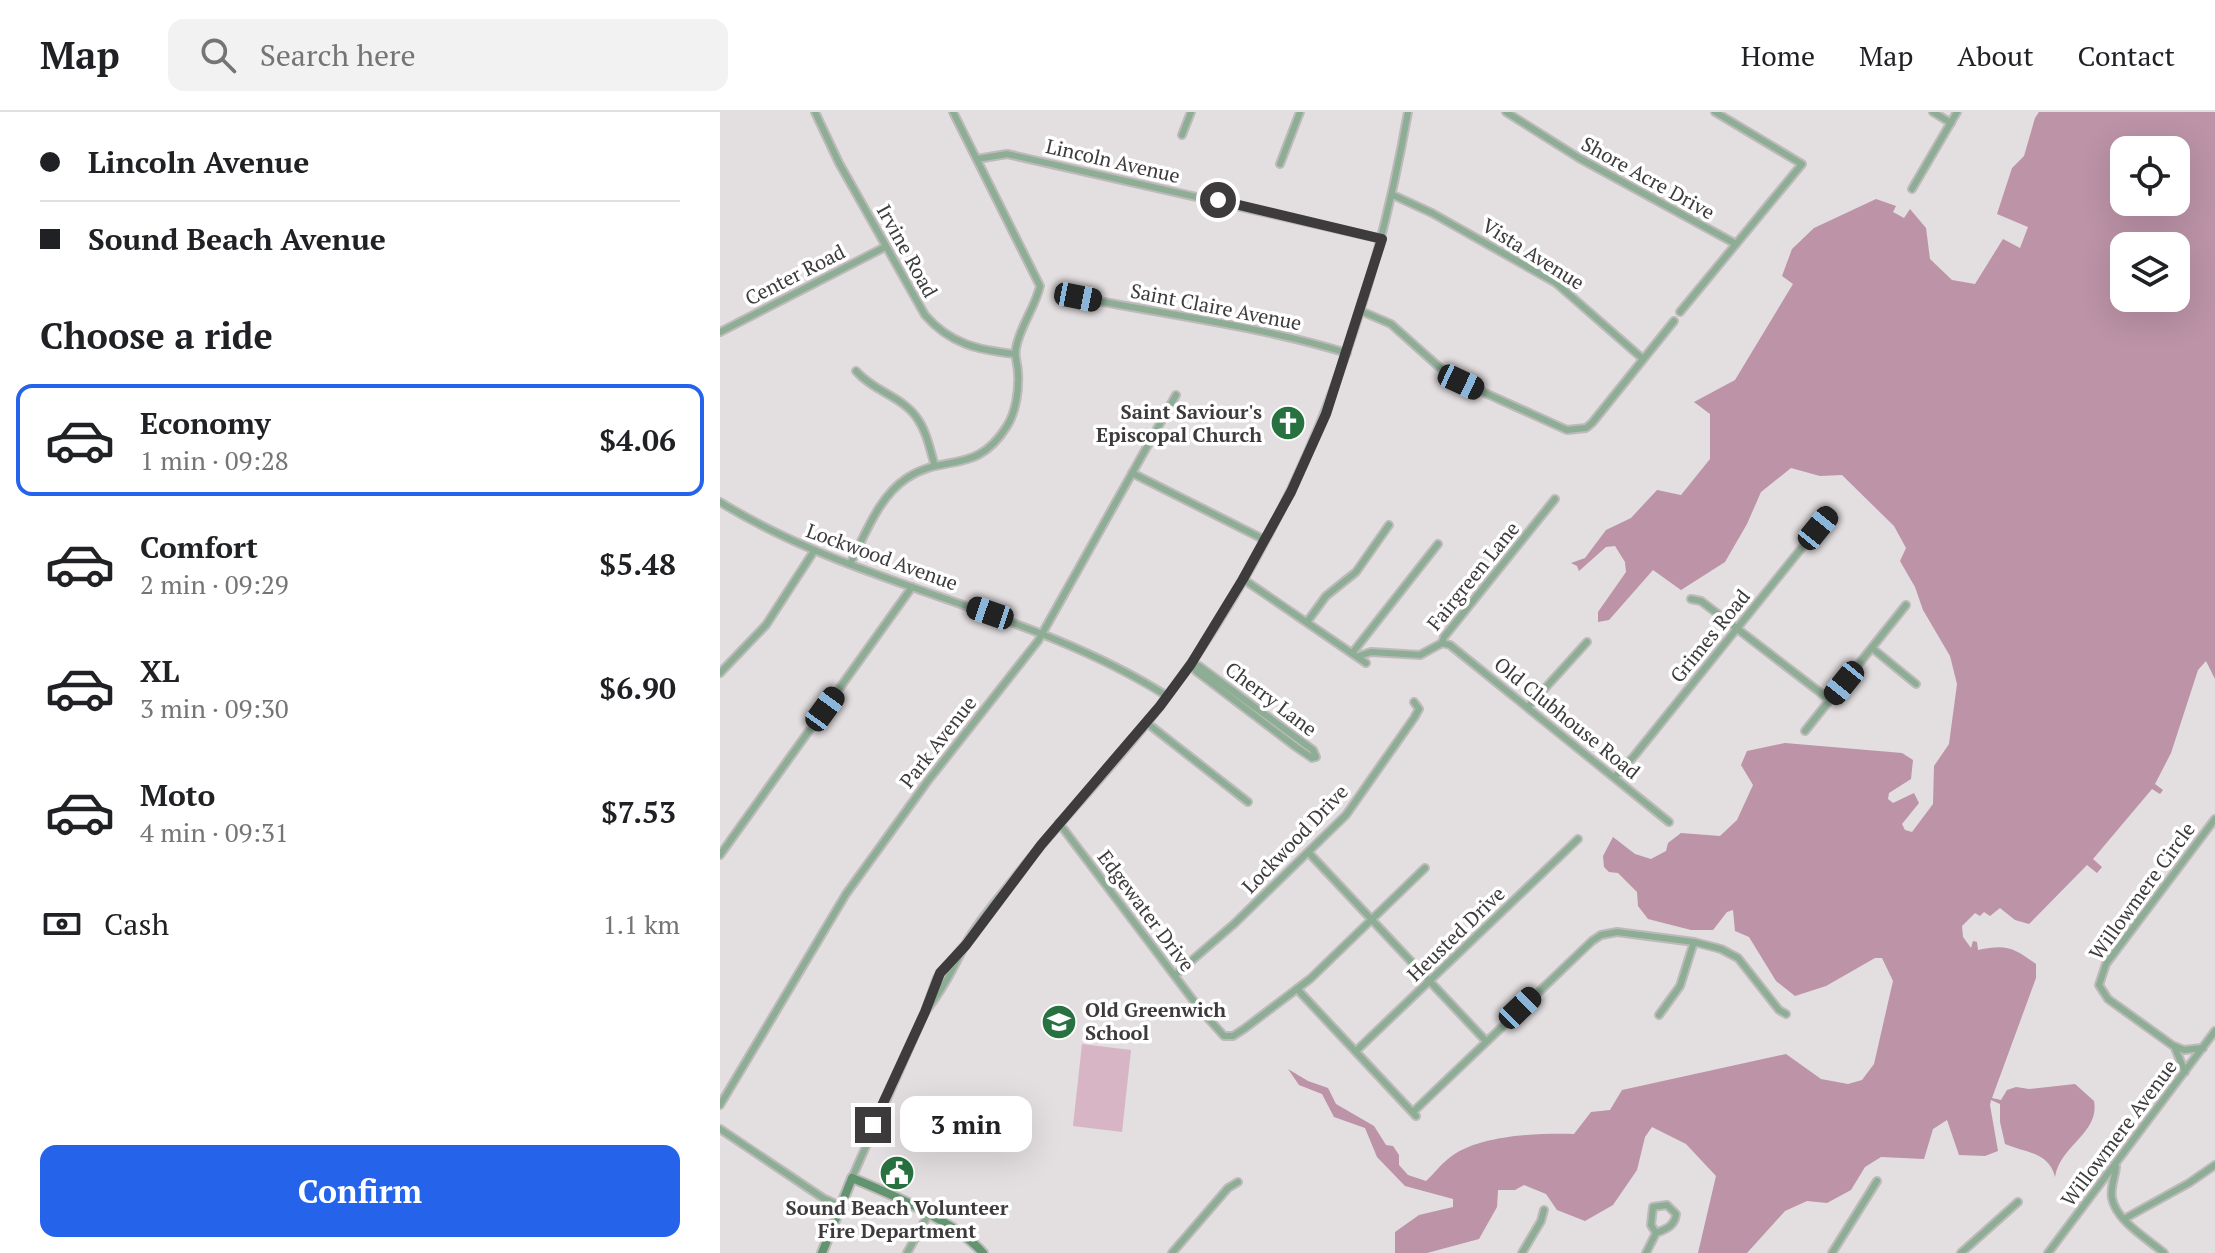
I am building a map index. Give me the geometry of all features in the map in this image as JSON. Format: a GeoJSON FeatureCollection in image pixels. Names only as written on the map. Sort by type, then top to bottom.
{"type":"FeatureCollection","features":[{"type":"Feature","properties":{"kind":"street","name":"Irvine Road"},"geometry":{"type":"LineString","coordinates":[[815,112],[839,163],[916,303],[942,333],[972,348],[1015,354]]}},
{"type":"Feature","properties":{"kind":"street"},"geometry":{"type":"LineString","coordinates":[[850,564],[887,496],[910,475],[935,466],[965,462],[984,452],[1007,426],[1013,413],[1018,372],[1015,354],[1019,336],[1040,286],[953,112]]}},
{"type":"Feature","properties":{"kind":"street"},"geometry":{"type":"LineString","coordinates":[[1182,135],[1191,112]]}},
{"type":"Feature","properties":{"kind":"street"},"geometry":{"type":"LineString","coordinates":[[1280,164],[1300,112]]}},
{"type":"Feature","properties":{"kind":"street"},"geometry":{"type":"LineString","coordinates":[[822,1253],[940,973],[966,945],[1059,823],[1147,723],[1191,664],[1265,540],[1315,439],[1347,353],[1382,239],[1408,112]]}},
{"type":"Feature","properties":{"kind":"street","name":"Shore Acre Drive"},"geometry":{"type":"LineString","coordinates":[[1506,112],[1517,115],[1579,158],[1736,244]]}},
{"type":"Feature","properties":{"kind":"street"},"geometry":{"type":"LineString","coordinates":[[1680,312],[1802,164],[1715,112]]}},
{"type":"Feature","properties":{"kind":"street"},"geometry":{"type":"LineString","coordinates":[[1933,112],[1951,123]]}},
{"type":"Feature","properties":{"kind":"street"},"geometry":{"type":"LineString","coordinates":[[1912,189],[1957,112]]}},
{"type":"Feature","properties":{"kind":"street","name":"Lincoln Avenue"},"geometry":{"type":"LineString","coordinates":[[977,159],[1007,154],[1382,239]]}},
{"type":"Feature","properties":{"kind":"street","name":"Vista Avenue"},"geometry":{"type":"LineString","coordinates":[[1393,195],[1456,226],[1556,283],[1643,359]]}},
{"type":"Feature","properties":{"kind":"street","name":"Center Road"},"geometry":{"type":"LineString","coordinates":[[720,332],[885,247]]}},
{"type":"Feature","properties":{"kind":"street","name":"Saint Claire Avenue"},"geometry":{"type":"LineString","coordinates":[[1078,297],[1248,328],[1347,353]]}},
{"type":"Feature","properties":{"kind":"street"},"geometry":{"type":"LineString","coordinates":[[1361,311],[1391,324],[1461,382],[1567,430],[1586,428],[1592,423],[1674,321]]}},
{"type":"Feature","properties":{"kind":"street"},"geometry":{"type":"LineString","coordinates":[[856,371],[866,383],[916,415],[926,433],[935,466]]}},
{"type":"Feature","properties":{"kind":"street","name":"Park Avenue"},"geometry":{"type":"LineString","coordinates":[[720,1105],[846,894],[927,782],[1043,632],[1176,395]]}},
{"type":"Feature","properties":{"kind":"street"},"geometry":{"type":"LineString","coordinates":[[1132,473],[1265,540]]}},
{"type":"Feature","properties":{"kind":"street","name":"Fairgreen Lane"},"geometry":{"type":"LineString","coordinates":[[1356,654],[1420,655],[1442,643],[1555,499]]}},
{"type":"Feature","properties":{"kind":"street","name":"Lockwood Avenue"},"geometry":{"type":"LineString","coordinates":[[720,502],[761,527],[814,551],[1043,632],[1122,669],[1167,696]]}},
{"type":"Feature","properties":{"kind":"street","name":"Grimes Road"},"geometry":{"type":"LineString","coordinates":[[1615,777],[1829,514]]}},
{"type":"Feature","properties":{"kind":"street"},"geometry":{"type":"LineString","coordinates":[[1307,622],[1326,596],[1356,572],[1389,525]]}},
{"type":"Feature","properties":{"kind":"street"},"geometry":{"type":"LineString","coordinates":[[1356,654],[1438,544]]}},
{"type":"Feature","properties":{"kind":"street"},"geometry":{"type":"LineString","coordinates":[[720,673],[766,625],[814,551]]}},
{"type":"Feature","properties":{"kind":"street"},"geometry":{"type":"LineString","coordinates":[[1243,579],[1366,663]]}},
{"type":"Feature","properties":{"kind":"street"},"geometry":{"type":"LineString","coordinates":[[720,855],[912,587]]}},
{"type":"Feature","properties":{"kind":"street"},"geometry":{"type":"LineString","coordinates":[[1691,599],[1701,601],[1830,700]]}},
{"type":"Feature","properties":{"kind":"street"},"geometry":{"type":"LineString","coordinates":[[1805,731],[1906,605]]}},
{"type":"Feature","properties":{"kind":"street"},"geometry":{"type":"LineString","coordinates":[[1528,707],[1587,642]]}},
{"type":"Feature","properties":{"kind":"street","name":"Old Clubhouse Road"},"geometry":{"type":"LineString","coordinates":[[1442,643],[1450,645],[1669,822]]}},
{"type":"Feature","properties":{"kind":"street"},"geometry":{"type":"LineString","coordinates":[[1872,648],[1916,684]]}},
{"type":"Feature","properties":{"kind":"street","name":"Cherry Lane"},"geometry":{"type":"LineString","coordinates":[[1191,664],[1199,666],[1313,750],[1316,757],[1312,758],[1296,747],[1191,664]]}},
{"type":"Feature","properties":{"kind":"street","name":"Lockwood Drive"},"geometry":{"type":"LineString","coordinates":[[1175,975],[1309,853],[1356,802],[1416,706]]}},
{"type":"Feature","properties":{"kind":"street"},"geometry":{"type":"LineString","coordinates":[[1147,723],[1248,802]]}},
{"type":"Feature","properties":{"kind":"street","name":"Willowmere Circle"},"geometry":{"type":"LineString","coordinates":[[2185,1072],[2179,1054],[2172,1045],[2103,994],[2099,985],[2106,964],[2215,819]]}},
{"type":"Feature","properties":{"kind":"street","name":"Edgewater Drive"},"geometry":{"type":"LineString","coordinates":[[1059,823],[1199,1008],[1224,1036],[1233,1036],[1244,1029],[1297,989]]}},
{"type":"Feature","properties":{"kind":"street","name":"Heusted Drive"},"geometry":{"type":"LineString","coordinates":[[1356,1051],[1578,839]]}},
{"type":"Feature","properties":{"kind":"street"},"geometry":{"type":"LineString","coordinates":[[1309,853],[1485,1040]]}},
{"type":"Feature","properties":{"kind":"street"},"geometry":{"type":"LineString","coordinates":[[1425,868],[1297,989],[1414,1114],[1485,1040],[1601,935],[1617,932],[1694,942],[1721,949],[1738,958],[1779,1010],[1786,1014]]}},
{"type":"Feature","properties":{"kind":"street"},"geometry":{"type":"LineString","coordinates":[[1659,1015],[1680,986],[1694,942]]}},
{"type":"Feature","properties":{"kind":"street"},"geometry":{"type":"LineString","coordinates":[[925,1012],[943,988],[966,945]]}},
{"type":"Feature","properties":{"kind":"street"},"geometry":{"type":"LineString","coordinates":[[940,973],[946,972],[950,976]]}},
{"type":"Feature","properties":{"kind":"street"},"geometry":{"type":"LineString","coordinates":[[936,985],[943,988]]}},
{"type":"Feature","properties":{"kind":"street","name":"Willowmere Avenue"},"geometry":{"type":"LineString","coordinates":[[2048,1253],[2215,1031]]}},
{"type":"Feature","properties":{"kind":"street"},"geometry":{"type":"LineString","coordinates":[[2172,1045],[2184,1050],[2203,1048]]}},
{"type":"Feature","properties":{"kind":"street"},"geometry":{"type":"LineString","coordinates":[[720,1129],[823,1198],[840,1206]]}},
{"type":"Feature","properties":{"kind":"street"},"geometry":{"type":"LineString","coordinates":[[2116,1164],[2112,1200],[2124,1219],[2164,1253]]}},
{"type":"Feature","properties":{"kind":"street"},"geometry":{"type":"LineString","coordinates":[[2124,1219],[2215,1165]]}},
{"type":"Feature","properties":{"kind":"street"},"geometry":{"type":"LineString","coordinates":[[852,1178],[963,1234],[983,1253]]}},
{"type":"Feature","properties":{"kind":"street"},"geometry":{"type":"LineString","coordinates":[[1832,1253],[1877,1181]]}},
{"type":"Feature","properties":{"kind":"street"},"geometry":{"type":"LineString","coordinates":[[1172,1253],[1228,1188],[1238,1182]]}},
{"type":"Feature","properties":{"kind":"street"},"geometry":{"type":"LineString","coordinates":[[1961,1253],[2018,1202]]}},
{"type":"Feature","properties":{"kind":"street"},"geometry":{"type":"LineString","coordinates":[[1646,1253],[1656,1233],[1676,1221],[1676,1214],[1667,1205],[1653,1207],[1651,1225],[1656,1233]]}},
{"type":"Feature","properties":{"kind":"street"},"geometry":{"type":"LineString","coordinates":[[1522,1253],[1544,1210]]}},
{"type":"Feature","properties":{"kind":"street"},"geometry":{"type":"LineString","coordinates":[[907,1253],[928,1215]]}},
{"type":"Feature","properties":{"kind":"shaded area"},"geometry":{"type":"Polygon","coordinates":[[[2039,112],[2215,112],[2215,679],[2206,661],[2198,670],[2171,753],[2155,784],[2163,790],[2160,794],[2152,789],[2093,859],[2102,867],[2097,873],[2087,865],[2029,924],[2015,920],[2000,908],[1990,916],[1984,912],[1980,916],[1975,913],[1962,926],[1963,937],[1971,948],[1973,941],[1977,942],[1978,950],[2009,948],[2036,964],[2036,978],[1992,1098],[2001,1100],[2007,1090],[2016,1087],[2029,1089],[2075,1084],[2094,1101],[2094,1112],[2086,1131],[2064,1156],[2055,1177],[2042,1158],[2005,1144],[2000,1104],[1991,1100],[1998,1151],[1985,1156],[1959,1155],[1947,1120],[1933,1129],[1924,1159],[1881,1157],[1865,1167],[1851,1190],[1827,1203],[1807,1201],[1785,1211],[1747,1253],[1698,1253],[1716,1176],[1686,1144],[1652,1127],[1645,1137],[1637,1170],[1613,1205],[1585,1221],[1557,1210],[1546,1194],[1524,1185],[1515,1190],[1498,1190],[1497,1207],[1479,1239],[1427,1253],[1395,1253],[1395,1232],[1419,1215],[1453,1207],[1453,1199],[1405,1186],[1377,1157],[1365,1128],[1334,1117],[1322,1094],[1299,1085],[1288,1069],[1328,1088],[1336,1104],[1374,1126],[1386,1145],[1393,1146],[1399,1155],[1399,1165],[1408,1175],[1426,1181],[1448,1159],[1474,1145],[1526,1135],[1574,1134],[1591,1112],[1610,1110],[1622,1090],[1786,1054],[1821,1079],[1848,1084],[1862,1080],[1874,1064],[1893,981],[1882,958],[1875,958],[1826,986],[1795,996],[1776,981],[1749,937],[1735,931],[1733,910],[1727,912],[1713,930],[1691,930],[1648,919],[1638,906],[1637,892],[1618,873],[1609,872],[1604,867],[1603,856],[1613,837],[1635,854],[1651,859],[1666,851],[1668,843],[1681,833],[1720,836],[1737,820],[1753,785],[1741,765],[1747,751],[1785,743],[1902,753],[1913,760],[1911,779],[1889,793],[1888,799],[1893,803],[1914,793],[1919,803],[1902,824],[1905,830],[1912,832],[1933,804],[1934,766],[1949,744],[1957,684],[1950,656],[1923,610],[1915,587],[1900,561],[1906,548],[1894,526],[1842,475],[1820,476],[1791,468],[1761,492],[1725,562],[1681,590],[1653,570],[1609,620],[1598,622],[1598,612],[1626,572],[1625,562],[1615,546],[1606,547],[1579,571],[1571,563],[1585,558],[1606,530],[1631,518],[1657,490],[1681,495],[1710,459],[1710,414],[1694,402],[1735,380],[1793,284],[1782,276],[1792,249],[1814,228],[1876,199],[1896,206],[1893,212],[1904,218],[1910,209],[1926,228],[1930,259],[1952,280],[1975,284],[2003,239],[2020,248],[2028,227],[1997,214],[2012,168],[2024,156],[2039,112]]]}},
{"type":"Feature","properties":{"kind":"shaded area"},"geometry":{"type":"Polygon","coordinates":[[[1082,1044],[1131,1050],[1122,1132],[1073,1126],[1082,1044]]]}},
{"type":"Feature","properties":{"kind":"place","name":"Saint Saviour's Episcopal Church"},"geometry":{"type":"Point","coordinates":[1288,423]}},
{"type":"Feature","properties":{"kind":"place","name":"Old Greenwich School"},"geometry":{"type":"Point","coordinates":[1059,1022]}},
{"type":"Feature","properties":{"kind":"place","name":"Sound Beach Volunteer Fire Department"},"geometry":{"type":"Point","coordinates":[897,1173]}},
{"type":"Feature","properties":{"kind":"route"},"geometry":{"type":"LineString","coordinates":[[873,1125],[940,973],[958,950],[966,945],[1041,845],[1147,723],[1191,664],[1277,518],[1326,414],[1382,239],[1218,200]]}}]}
